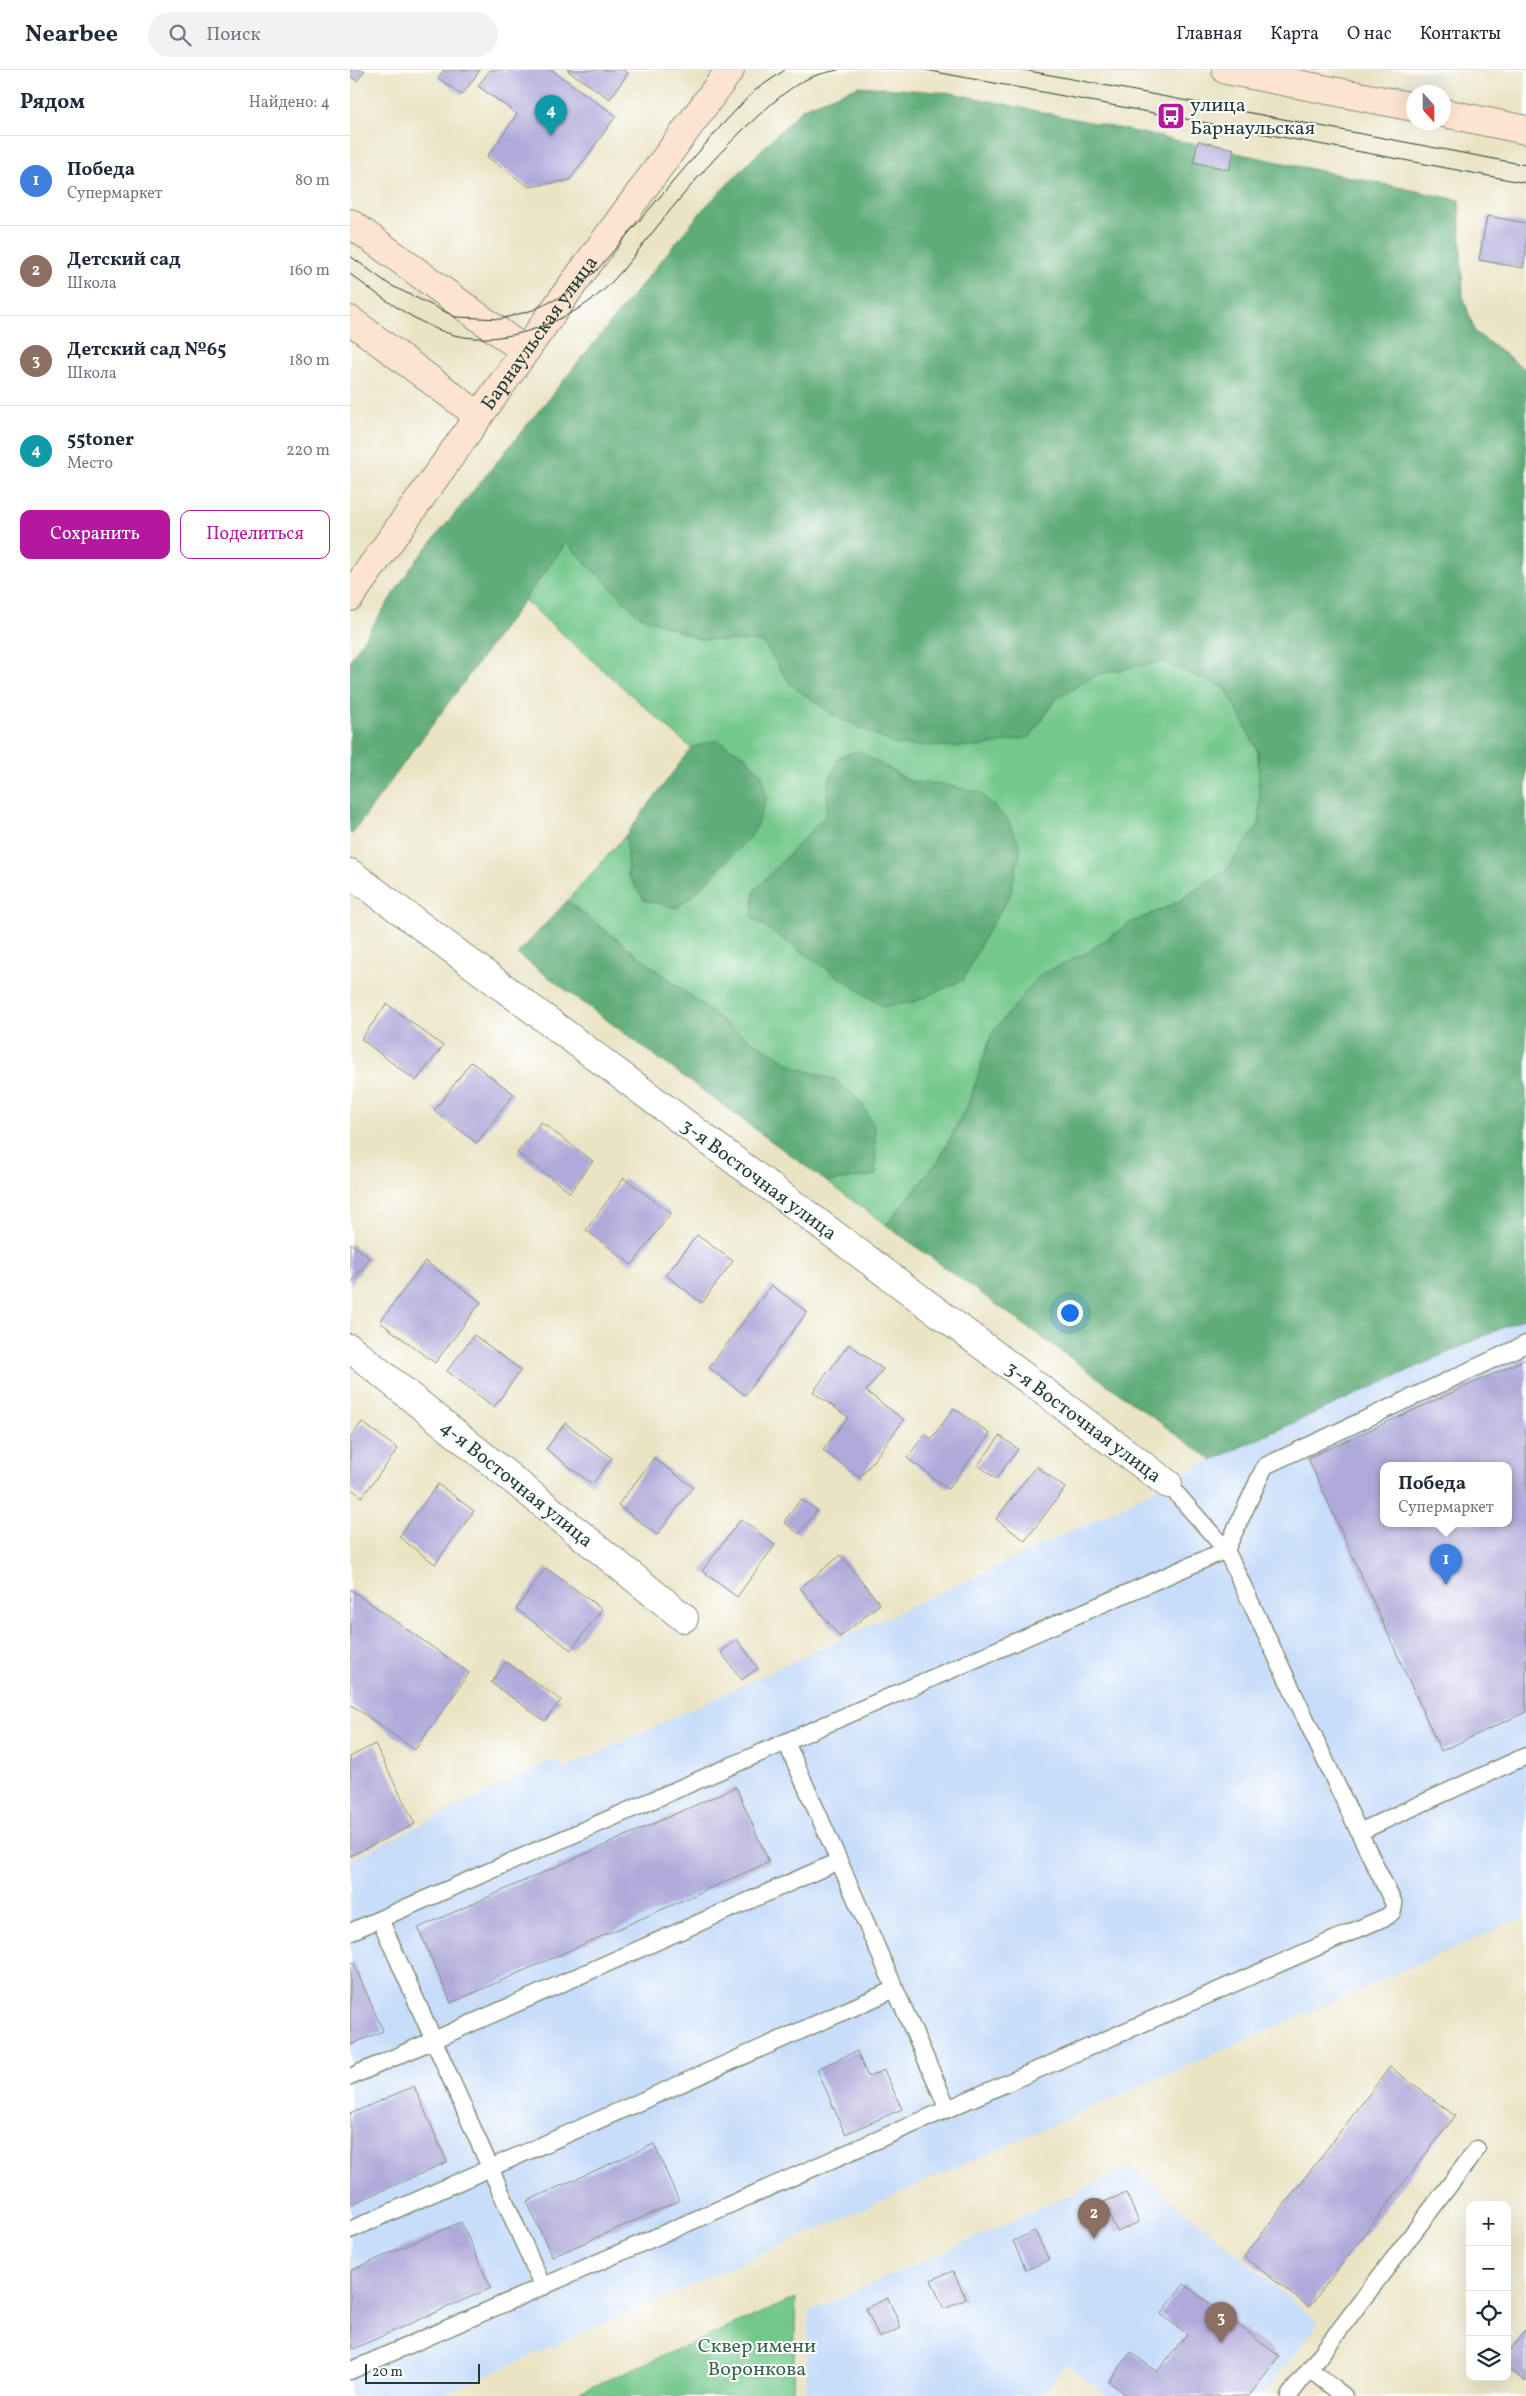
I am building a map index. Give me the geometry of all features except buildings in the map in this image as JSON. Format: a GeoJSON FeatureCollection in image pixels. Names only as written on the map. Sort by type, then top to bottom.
{"type":"FeatureCollection","features":[{"type":"Feature","properties":{"kind":"main road","name":"Барнаульская улица"},"geometry":{"type":"LineString","coordinates":[[350,597],[525,351],[730,70]]}},
{"type":"Feature","properties":{"kind":"main road"},"geometry":{"type":"LineString","coordinates":[[1226,70],[1406,105]]}},
{"type":"Feature","properties":{"kind":"main road"},"geometry":{"type":"LineString","coordinates":[[1451,114],[1526,130]]}},
{"type":"Feature","properties":{"kind":"main road"},"geometry":{"type":"LineString","coordinates":[[350,223],[525,351]]}},
{"type":"Feature","properties":{"kind":"main road"},"geometry":{"type":"LineString","coordinates":[[350,320],[479,416]]}},
{"type":"Feature","properties":{"kind":"street","name":"3-я Восточная улица"},"geometry":{"type":"LineString","coordinates":[[350,873],[1168,1484]]}},
{"type":"Feature","properties":{"kind":"street","name":"4-я Восточная улица"},"geometry":{"type":"LineString","coordinates":[[350,1348],[684,1618]]}},
{"type":"Feature","properties":{"kind":"lane"},"geometry":{"type":"LineString","coordinates":[[350,1932],[1226,1550],[1264,1466],[1526,1344]]}},
{"type":"Feature","properties":{"kind":"lane"},"geometry":{"type":"LineString","coordinates":[[350,2371],[1388,1916],[1393,1911],[1394,1904],[1226,1550],[1168,1484]]}},
{"type":"Feature","properties":{"kind":"lane"},"geometry":{"type":"LineString","coordinates":[[786,1742],[948,2109]]}},
{"type":"Feature","properties":{"kind":"lane"},"geometry":{"type":"LineString","coordinates":[[1359,1832],[1526,1756]]}},
{"type":"Feature","properties":{"kind":"lane"},"geometry":{"type":"LineString","coordinates":[[350,2077],[838,1861]]}},
{"type":"Feature","properties":{"kind":"lane"},"geometry":{"type":"LineString","coordinates":[[380,1919],[543,2287]]}},
{"type":"Feature","properties":{"kind":"lane"},"geometry":{"type":"LineString","coordinates":[[350,2230],[895,1989]]}},
{"type":"Feature","properties":{"kind":"lane"},"geometry":{"type":"LineString","coordinates":[[1289,2396],[1477,2149]]}},
{"type":"Feature","properties":{"kind":"lane"},"geometry":{"type":"LineString","coordinates":[[1310,2369],[1344,2396]]}},
{"type":"Feature","properties":{"kind":"shaded area"},"geometry":{"type":"Polygon","coordinates":[[[1526,1317],[1526,1916],[440,2396],[350,2396],[350,1860],[553,1759],[564,1769],[1110,1513],[1212,1460],[1526,1317]]]}},
{"type":"Feature","properties":{"kind":"shaded area"},"geometry":{"type":"Polygon","coordinates":[[[1132,2167],[1319,2323],[1262,2396],[1106,2396],[1066,2364],[1040,2396],[806,2396],[809,2312],[1132,2167]]]}},
{"type":"Feature","properties":{"kind":"green space"},"geometry":{"type":"Polygon","coordinates":[[[859,86],[952,93],[1459,200],[1463,296],[1475,332],[1526,370],[1526,1317],[1212,1460],[886,1225],[939,1160],[969,1103],[992,1033],[1040,975],[1088,952],[1130,923],[1174,904],[1227,869],[1260,823],[1258,752],[1226,688],[1161,662],[1098,674],[1057,698],[1030,737],[979,747],[896,745],[832,714],[790,684],[763,642],[699,639],[638,615],[566,543],[352,834],[350,833],[350,660],[412,566],[705,207],[803,108],[859,86]]]}},
{"type":"Feature","properties":{"kind":"green space"},"geometry":{"type":"Polygon","coordinates":[[[566,543],[638,615],[699,639],[763,642],[791,684],[832,714],[1030,737],[1057,698],[1098,674],[1161,662],[1226,688],[1258,752],[1260,823],[1227,869],[1174,904],[1130,923],[1088,952],[992,1033],[971,1096],[939,1160],[886,1225],[827,1182],[876,1175],[836,1080],[798,1068],[740,1034],[567,901],[626,835],[628,875],[644,900],[677,908],[727,746],[691,748],[524,600],[566,543]],[[886,766],[826,815],[802,843],[987,932],[1010,895],[942,784],[911,782],[886,766]]]}},
{"type":"Feature","properties":{"kind":"green space"},"geometry":{"type":"Polygon","coordinates":[[[716,740],[745,756],[762,775],[767,798],[754,832],[702,887],[677,908],[644,900],[628,875],[626,835],[691,748],[716,740]]]}},
{"type":"Feature","properties":{"kind":"green space"},"geometry":{"type":"Polygon","coordinates":[[[859,751],[911,782],[942,784],[981,793],[1007,819],[1021,848],[1010,895],[987,932],[963,980],[914,1002],[883,1007],[752,918],[754,891],[826,815],[828,784],[839,757],[859,751]]]}},
{"type":"Feature","properties":{"kind":"green space"},"geometry":{"type":"Polygon","coordinates":[[[567,901],[740,1034],[798,1068],[836,1080],[862,1103],[875,1129],[876,1175],[827,1182],[517,954],[567,901]]]}},
{"type":"Feature","properties":{"kind":"green space","name":"Сквер имени Воронкова"},"geometry":{"type":"Polygon","coordinates":[[[796,2298],[793,2396],[570,2396],[796,2298]]]}},
{"type":"Feature","properties":{"kind":"tram line"},"geometry":{"type":"LineString","coordinates":[[350,256],[390,285],[456,317],[501,319],[533,310],[565,295],[596,271],[721,126],[754,91],[785,70]]}},
{"type":"Feature","properties":{"kind":"tram line"},"geometry":{"type":"LineString","coordinates":[[350,274],[414,318],[454,335],[474,338],[495,338],[538,328],[578,309],[610,284],[706,169],[732,141],[783,94],[809,78],[838,70]]}},
{"type":"Feature","properties":{"kind":"tram line"},"geometry":{"type":"LineString","coordinates":[[925,70],[1526,183]]}},
{"type":"Feature","properties":{"kind":"tram line"},"geometry":{"type":"LineString","coordinates":[[1024,70],[1526,165]]}},
{"type":"Feature","properties":{"kind":"place","name":"улица Барнаульская"},"geometry":{"type":"Point","coordinates":[1171,116]}},
{"type":"Feature","properties":{"kind":"place","name":"55toner"},"geometry":{"type":"Point","coordinates":[551,136]}},
{"type":"Feature","properties":{"kind":"place","name":"Победа"},"geometry":{"type":"Point","coordinates":[1446,1585]}},
{"type":"Feature","properties":{"kind":"place","name":"Детский сад"},"geometry":{"type":"Point","coordinates":[1094,2239]}},
{"type":"Feature","properties":{"kind":"place","name":"Детский сад №65"},"geometry":{"type":"Point","coordinates":[1221,2343]}}]}
